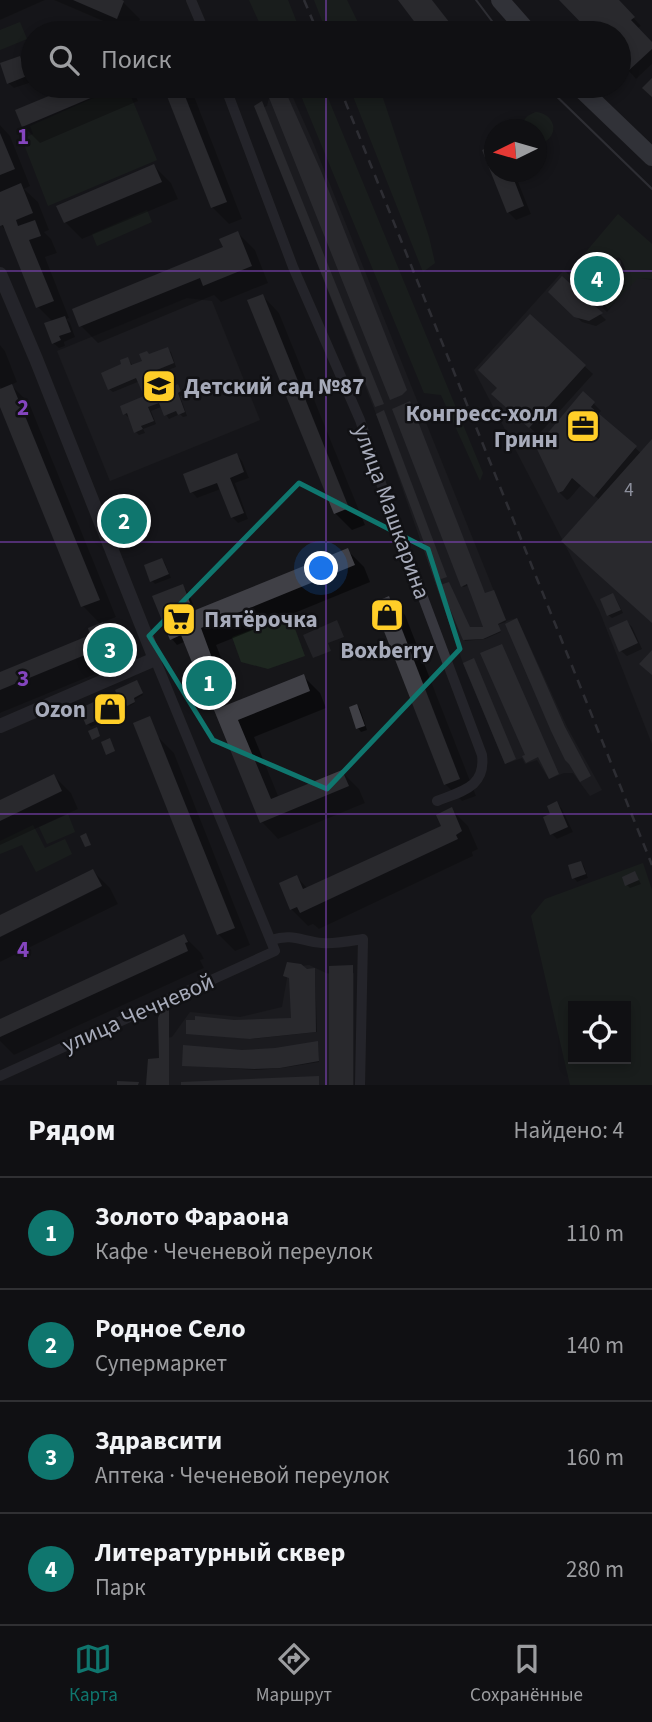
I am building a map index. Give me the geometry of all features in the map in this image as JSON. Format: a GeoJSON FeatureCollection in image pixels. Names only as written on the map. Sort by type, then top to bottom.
{"type":"FeatureCollection","features":[{"type":"Feature","properties":{"kind":"main road"},"geometry":{"type":"LineString","coordinates":[[500,0],[518,21]]}},
{"type":"Feature","properties":{"kind":"main road"},"geometry":{"type":"LineString","coordinates":[[591,98],[652,157]]}},
{"type":"Feature","properties":{"kind":"street"},"geometry":{"type":"LineString","coordinates":[[191,0],[200,21]]}},
{"type":"Feature","properties":{"kind":"street","name":"улица Машкарина"},"geometry":{"type":"LineString","coordinates":[[230,98],[293,267],[359,420],[481,755],[483,770],[478,781],[467,789],[437,801]]}},
{"type":"Feature","properties":{"kind":"street"},"geometry":{"type":"LineString","coordinates":[[0,274],[273,945],[283,936],[324,943],[363,939],[360,1085]]}},
{"type":"Feature","properties":{"kind":"street"},"geometry":{"type":"LineString","coordinates":[[0,726],[155,659]]}},
{"type":"Feature","properties":{"kind":"street","name":"улица Чечневой"},"geometry":{"type":"LineString","coordinates":[[0,1076],[273,945]]}},
{"type":"Feature","properties":{"kind":"highlighted area"},"geometry":{"type":"Polygon","coordinates":[[[299,483],[428,549],[460,649],[327,789],[213,740],[149,636],[299,483]]]}},
{"type":"Feature","properties":{"kind":"shaded area"},"geometry":{"type":"Polygon","coordinates":[[[249,0],[288,0],[296,21],[259,21],[249,0]]]}},
{"type":"Feature","properties":{"kind":"shaded area"},"geometry":{"type":"Polygon","coordinates":[[[314,0],[347,0],[357,21],[322,21],[314,0]]]}},
{"type":"Feature","properties":{"kind":"shaded area"},"geometry":{"type":"Polygon","coordinates":[[[20,22],[21,41],[0,50],[0,30],[20,22]]]}},
{"type":"Feature","properties":{"kind":"shaded area"},"geometry":{"type":"Polygon","coordinates":[[[93,98],[132,98],[157,160],[48,206],[22,139],[33,134],[30,126],[93,98]]]}},
{"type":"Feature","properties":{"kind":"shaded area"},"geometry":{"type":"Polygon","coordinates":[[[269,98],[293,98],[506,621],[517,618],[567,727],[602,790],[590,796],[573,773],[564,773],[549,779],[537,760],[525,764],[522,758],[505,764],[463,663],[380,424],[257,110],[267,106],[269,98]]]}},
{"type":"Feature","properties":{"kind":"shaded area"},"geometry":{"type":"Polygon","coordinates":[[[302,98],[328,98],[483,473],[480,481],[441,395],[424,393],[302,98]]]}},
{"type":"Feature","properties":{"kind":"shaded area"},"geometry":{"type":"Polygon","coordinates":[[[354,98],[383,98],[435,263],[423,272],[354,98]]]}},
{"type":"Feature","properties":{"kind":"shaded area"},"geometry":{"type":"Polygon","coordinates":[[[536,112],[549,118],[553,128],[547,140],[547,119],[525,119],[536,112]]]}},
{"type":"Feature","properties":{"kind":"shaded area"},"geometry":{"type":"Polygon","coordinates":[[[147,210],[152,222],[97,246],[92,234],[147,210]]]}},
{"type":"Feature","properties":{"kind":"shaded area"},"geometry":{"type":"Polygon","coordinates":[[[618,214],[652,244],[652,279],[638,278],[608,309],[605,305],[625,276],[619,257],[612,260],[603,258],[581,283],[569,272],[618,214]]]}},
{"type":"Feature","properties":{"kind":"shaded area"},"geometry":{"type":"Polygon","coordinates":[[[564,270],[607,312],[635,277],[652,280],[652,744],[599,610],[474,370],[564,270]]]}},
{"type":"Feature","properties":{"kind":"shaded area","name":"Детский сад №87"},"geometry":{"type":"Polygon","coordinates":[[[187,298],[212,301],[260,420],[110,481],[57,351],[187,298]]]}},
{"type":"Feature","properties":{"kind":"shaded area"},"geometry":{"type":"Polygon","coordinates":[[[290,615],[305,656],[268,669],[241,662],[232,637],[290,615]]]}},
{"type":"Feature","properties":{"kind":"shaded area"},"geometry":{"type":"Polygon","coordinates":[[[337,620],[344,637],[328,643],[331,651],[313,658],[303,635],[337,620]]]}},
{"type":"Feature","properties":{"kind":"shaded area"},"geometry":{"type":"Polygon","coordinates":[[[68,814],[75,832],[47,844],[39,827],[68,814]]]}},
{"type":"Feature","properties":{"kind":"shaded area"},"geometry":{"type":"Polygon","coordinates":[[[33,825],[45,848],[65,839],[72,854],[36,872],[22,845],[0,854],[0,841],[33,825]]]}},
{"type":"Feature","properties":{"kind":"shaded area"},"geometry":{"type":"Polygon","coordinates":[[[643,863],[652,890],[652,1085],[570,1085],[531,916],[545,899],[643,863]]]}},
{"type":"Feature","properties":{"kind":"shaded area"},"geometry":{"type":"Polygon","coordinates":[[[309,965],[326,973],[354,973],[354,1085],[162,1085],[161,1039],[172,1037],[190,1012],[240,1017],[282,1007],[288,973],[294,967],[309,965]]]}},
{"type":"Feature","properties":{"kind":"building"},"geometry":{"type":"Polygon","coordinates":[[[73,0],[122,0],[124,1],[117,19],[73,0]]]}},
{"type":"Feature","properties":{"kind":"building"},"geometry":{"type":"Polygon","coordinates":[[[398,0],[432,0],[448,21],[414,21],[398,0]]]}},
{"type":"Feature","properties":{"kind":"building"},"geometry":{"type":"Polygon","coordinates":[[[559,0],[619,0],[635,17],[631,20],[652,42],[652,49],[631,68],[631,21],[579,21],[559,0]]]}},
{"type":"Feature","properties":{"kind":"building"},"geometry":{"type":"Polygon","coordinates":[[[20,56],[21,78],[7,84],[0,63],[20,56]]]}},
{"type":"Feature","properties":{"kind":"building"},"geometry":{"type":"Polygon","coordinates":[[[652,78],[652,97],[642,88],[652,78]]]}},
{"type":"Feature","properties":{"kind":"building"},"geometry":{"type":"Polygon","coordinates":[[[44,98],[91,98],[22,127],[15,110],[44,98]]]}},
{"type":"Feature","properties":{"kind":"building"},"geometry":{"type":"Polygon","coordinates":[[[168,98],[186,98],[227,202],[211,208],[168,98]]]}},
{"type":"Feature","properties":{"kind":"building"},"geometry":{"type":"Polygon","coordinates":[[[269,98],[288,98],[321,171],[407,390],[390,400],[269,98]]]}},
{"type":"Feature","properties":{"kind":"building"},"geometry":{"type":"Polygon","coordinates":[[[262,101],[384,404],[375,407],[254,106],[262,101]]]}},
{"type":"Feature","properties":{"kind":"building"},"geometry":{"type":"Polygon","coordinates":[[[0,133],[15,169],[0,175],[0,133]]]}},
{"type":"Feature","properties":{"kind":"building"},"geometry":{"type":"Polygon","coordinates":[[[154,164],[162,182],[64,223],[56,206],[154,164]]]}},
{"type":"Feature","properties":{"kind":"building"},"geometry":{"type":"Polygon","coordinates":[[[495,182],[515,182],[524,206],[507,213],[495,182]]]}},
{"type":"Feature","properties":{"kind":"building"},"geometry":{"type":"Polygon","coordinates":[[[21,183],[33,213],[16,220],[18,226],[35,220],[41,236],[29,240],[54,301],[36,308],[3,225],[0,226],[0,192],[21,183]]]}},
{"type":"Feature","properties":{"kind":"building"},"geometry":{"type":"Polygon","coordinates":[[[238,231],[252,266],[203,286],[200,278],[79,327],[72,309],[223,247],[219,239],[238,231]]]}},
{"type":"Feature","properties":{"kind":"building"},"geometry":{"type":"Polygon","coordinates":[[[620,260],[623,272],[616,274],[613,263],[620,260]]]}},
{"type":"Feature","properties":{"kind":"building"},"geometry":{"type":"Polygon","coordinates":[[[616,275],[623,280],[615,292],[608,286],[616,275]]]}},
{"type":"Feature","properties":{"kind":"building"},"geometry":{"type":"Polygon","coordinates":[[[562,276],[603,313],[589,321],[574,317],[548,292],[562,276]]]}},
{"type":"Feature","properties":{"kind":"building"},"geometry":{"type":"Polygon","coordinates":[[[606,287],[613,293],[604,304],[597,299],[606,287]]]}},
{"type":"Feature","properties":{"kind":"building"},"geometry":{"type":"Polygon","coordinates":[[[263,294],[349,508],[334,514],[247,300],[263,294]]]}},
{"type":"Feature","properties":{"kind":"building"},"geometry":{"type":"Polygon","coordinates":[[[530,314],[586,365],[529,428],[491,394],[497,388],[478,370],[530,314]]]}},
{"type":"Feature","properties":{"kind":"building"},"geometry":{"type":"Polygon","coordinates":[[[65,316],[71,332],[59,336],[61,340],[52,344],[44,323],[65,316]]]}},
{"type":"Feature","properties":{"kind":"building"},"geometry":{"type":"Polygon","coordinates":[[[168,347],[174,363],[147,374],[155,394],[178,384],[181,391],[178,393],[185,412],[178,415],[176,411],[164,416],[159,403],[148,407],[154,421],[141,426],[143,429],[134,433],[127,413],[123,415],[120,406],[144,396],[136,378],[108,390],[101,373],[121,364],[120,360],[128,357],[131,365],[142,361],[139,354],[147,351],[149,354],[168,347]]]}},
{"type":"Feature","properties":{"kind":"building"},"geometry":{"type":"Polygon","coordinates":[[[12,384],[100,600],[81,607],[0,407],[0,389],[12,384]]]}},
{"type":"Feature","properties":{"kind":"building","name":"Конгресс-холл Гринн"},"geometry":{"type":"Polygon","coordinates":[[[583,391],[595,402],[591,407],[637,446],[594,497],[572,478],[563,491],[558,493],[536,447],[583,391]]]}},
{"type":"Feature","properties":{"kind":"building"},"geometry":{"type":"Polygon","coordinates":[[[410,401],[485,593],[494,590],[506,620],[498,624],[501,631],[483,639],[463,640],[440,585],[449,582],[470,627],[483,627],[467,584],[461,587],[392,409],[410,401]]]}},
{"type":"Feature","properties":{"kind":"building"},"geometry":{"type":"Polygon","coordinates":[[[384,410],[447,577],[438,580],[376,414],[384,410]]]}},
{"type":"Feature","properties":{"kind":"building"},"geometry":{"type":"Polygon","coordinates":[[[652,439],[652,623],[561,541],[652,439]]]}},
{"type":"Feature","properties":{"kind":"building"},"geometry":{"type":"Polygon","coordinates":[[[237,453],[244,472],[230,478],[244,513],[231,518],[217,483],[190,493],[183,474],[237,453]]]}},
{"type":"Feature","properties":{"kind":"building"},"geometry":{"type":"Polygon","coordinates":[[[128,511],[134,526],[120,532],[114,517],[128,511]]]}},
{"type":"Feature","properties":{"kind":"building"},"geometry":{"type":"Polygon","coordinates":[[[348,548],[355,565],[201,628],[212,658],[193,665],[181,635],[170,640],[152,596],[183,584],[193,611],[348,548]]]}},
{"type":"Feature","properties":{"kind":"building"},"geometry":{"type":"Polygon","coordinates":[[[162,558],[169,574],[150,582],[144,565],[162,558]]]}},
{"type":"Feature","properties":{"kind":"building"},"geometry":{"type":"Polygon","coordinates":[[[613,593],[621,610],[607,616],[600,599],[613,593]]]}},
{"type":"Feature","properties":{"kind":"building"},"geometry":{"type":"Polygon","coordinates":[[[389,596],[460,779],[444,785],[373,603],[389,596]]]}},
{"type":"Feature","properties":{"kind":"building"},"geometry":{"type":"Polygon","coordinates":[[[517,618],[565,727],[591,776],[580,782],[565,760],[551,731],[505,624],[517,618]]]}},
{"type":"Feature","properties":{"kind":"building"},"geometry":{"type":"Polygon","coordinates":[[[627,620],[638,643],[619,652],[609,628],[627,620]]]}},
{"type":"Feature","properties":{"kind":"building"},"geometry":{"type":"Polygon","coordinates":[[[103,622],[116,655],[101,662],[97,650],[0,690],[0,672],[90,635],[88,628],[103,622]]]}},
{"type":"Feature","properties":{"kind":"building"},"geometry":{"type":"Polygon","coordinates":[[[502,644],[559,774],[549,779],[538,757],[526,763],[522,756],[525,755],[480,653],[502,644]]]}},
{"type":"Feature","properties":{"kind":"building"},"geometry":{"type":"Polygon","coordinates":[[[652,650],[652,675],[639,664],[652,650]]]}},
{"type":"Feature","properties":{"kind":"building"},"geometry":{"type":"Polygon","coordinates":[[[474,658],[516,759],[505,764],[463,663],[474,658]]]}},
{"type":"Feature","properties":{"kind":"building"},"geometry":{"type":"Polygon","coordinates":[[[222,669],[228,683],[208,692],[202,677],[222,669]]]}},
{"type":"Feature","properties":{"kind":"building"},"geometry":{"type":"Polygon","coordinates":[[[304,674],[310,691],[238,720],[271,799],[342,770],[349,786],[260,823],[214,710],[304,674]]]}},
{"type":"Feature","properties":{"kind":"building"},"geometry":{"type":"Polygon","coordinates":[[[137,680],[143,693],[127,706],[125,702],[121,704],[115,690],[137,680]]]}},
{"type":"Feature","properties":{"kind":"building"},"geometry":{"type":"Polygon","coordinates":[[[108,695],[115,712],[86,725],[79,709],[108,695]]]}},
{"type":"Feature","properties":{"kind":"building"},"geometry":{"type":"Polygon","coordinates":[[[357,704],[365,726],[356,729],[349,707],[357,704]]]}},
{"type":"Feature","properties":{"kind":"building"},"geometry":{"type":"Polygon","coordinates":[[[150,716],[235,928],[217,935],[133,723],[150,716]]]}},
{"type":"Feature","properties":{"kind":"building"},"geometry":{"type":"Polygon","coordinates":[[[97,727],[100,736],[92,740],[88,731],[97,727]]]}},
{"type":"Feature","properties":{"kind":"building"},"geometry":{"type":"Polygon","coordinates":[[[110,738],[115,751],[106,755],[101,742],[110,738]]]}},
{"type":"Feature","properties":{"kind":"building"},"geometry":{"type":"Polygon","coordinates":[[[54,774],[62,791],[0,821],[0,800],[54,774]]]}},
{"type":"Feature","properties":{"kind":"building"},"geometry":{"type":"Polygon","coordinates":[[[557,801],[568,827],[550,835],[543,817],[550,814],[547,806],[557,801]]]}},
{"type":"Feature","properties":{"kind":"building"},"geometry":{"type":"Polygon","coordinates":[[[452,807],[462,831],[456,835],[458,839],[300,913],[297,907],[290,910],[279,883],[297,875],[303,889],[441,826],[436,815],[452,807]]]}},
{"type":"Feature","properties":{"kind":"building"},"geometry":{"type":"Polygon","coordinates":[[[86,833],[91,845],[85,847],[80,836],[86,833]]]}},
{"type":"Feature","properties":{"kind":"building"},"geometry":{"type":"Polygon","coordinates":[[[581,861],[586,874],[572,879],[568,865],[581,861]]]}},
{"type":"Feature","properties":{"kind":"building"},"geometry":{"type":"Polygon","coordinates":[[[93,869],[102,886],[0,937],[0,915],[93,869]]]}},
{"type":"Feature","properties":{"kind":"building"},"geometry":{"type":"Polygon","coordinates":[[[635,871],[639,880],[625,886],[622,877],[635,871]]]}},
{"type":"Feature","properties":{"kind":"building"},"geometry":{"type":"Polygon","coordinates":[[[184,934],[188,951],[0,1037],[0,1019],[184,934]]]}},
{"type":"Feature","properties":{"kind":"building"},"geometry":{"type":"Polygon","coordinates":[[[287,962],[301,964],[307,969],[315,968],[316,1032],[250,1039],[186,1034],[186,1020],[195,1020],[195,1016],[234,1020],[291,1018],[289,978],[283,976],[287,962]]]}},
{"type":"Feature","properties":{"kind":"building"},"geometry":{"type":"Polygon","coordinates":[[[353,965],[353,1085],[329,1085],[329,966],[353,965]]]}},
{"type":"Feature","properties":{"kind":"building"},"geometry":{"type":"Polygon","coordinates":[[[169,1004],[169,1085],[146,1085],[148,1059],[159,1058],[158,1018],[163,1006],[169,1004]]]}},
{"type":"Feature","properties":{"kind":"building"},"geometry":{"type":"Polygon","coordinates":[[[318,1041],[319,1061],[280,1068],[254,1069],[182,1066],[183,1045],[242,1050],[318,1041]]]}},
{"type":"Feature","properties":{"kind":"building"},"geometry":{"type":"Polygon","coordinates":[[[319,1076],[319,1085],[181,1085],[181,1082],[319,1076]]]}},
{"type":"Feature","properties":{"kind":"building"},"geometry":{"type":"Polygon","coordinates":[[[117,1081],[139,1082],[138,1085],[117,1085],[117,1081]]]}},
{"type":"Feature","properties":{"kind":"tram line"},"geometry":{"type":"LineString","coordinates":[[476,0],[492,21]]}},
{"type":"Feature","properties":{"kind":"tram line"},"geometry":{"type":"LineString","coordinates":[[558,98],[652,189]]}},
{"type":"Feature","properties":{"kind":"railway"},"geometry":{"type":"LineString","coordinates":[[304,0],[313,21]]}},
{"type":"Feature","properties":{"kind":"railway"},"geometry":{"type":"LineString","coordinates":[[344,98],[652,865]]}},
{"type":"Feature","properties":{"kind":"place","name":"Литературный сквер"},"geometry":{"type":"Point","coordinates":[597,279]}},
{"type":"Feature","properties":{"kind":"place","name":"Детский сад №87"},"geometry":{"type":"Point","coordinates":[159,386]}},
{"type":"Feature","properties":{"kind":"place","name":"Конгресс-холл Гринн"},"geometry":{"type":"Point","coordinates":[583,426]}},
{"type":"Feature","properties":{"kind":"place","name":"Родное Село"},"geometry":{"type":"Point","coordinates":[124,521]}},
{"type":"Feature","properties":{"kind":"place","name":"Boxberry"},"geometry":{"type":"Point","coordinates":[387,615]}},
{"type":"Feature","properties":{"kind":"place","name":"Пятёрочка"},"geometry":{"type":"Point","coordinates":[179,619]}},
{"type":"Feature","properties":{"kind":"place","name":"Здравсити"},"geometry":{"type":"Point","coordinates":[110,650]}},
{"type":"Feature","properties":{"kind":"place","name":"Золото Фараона"},"geometry":{"type":"Point","coordinates":[209,683]}},
{"type":"Feature","properties":{"kind":"place","name":"Ozon"},"geometry":{"type":"Point","coordinates":[110,709]}}]}
